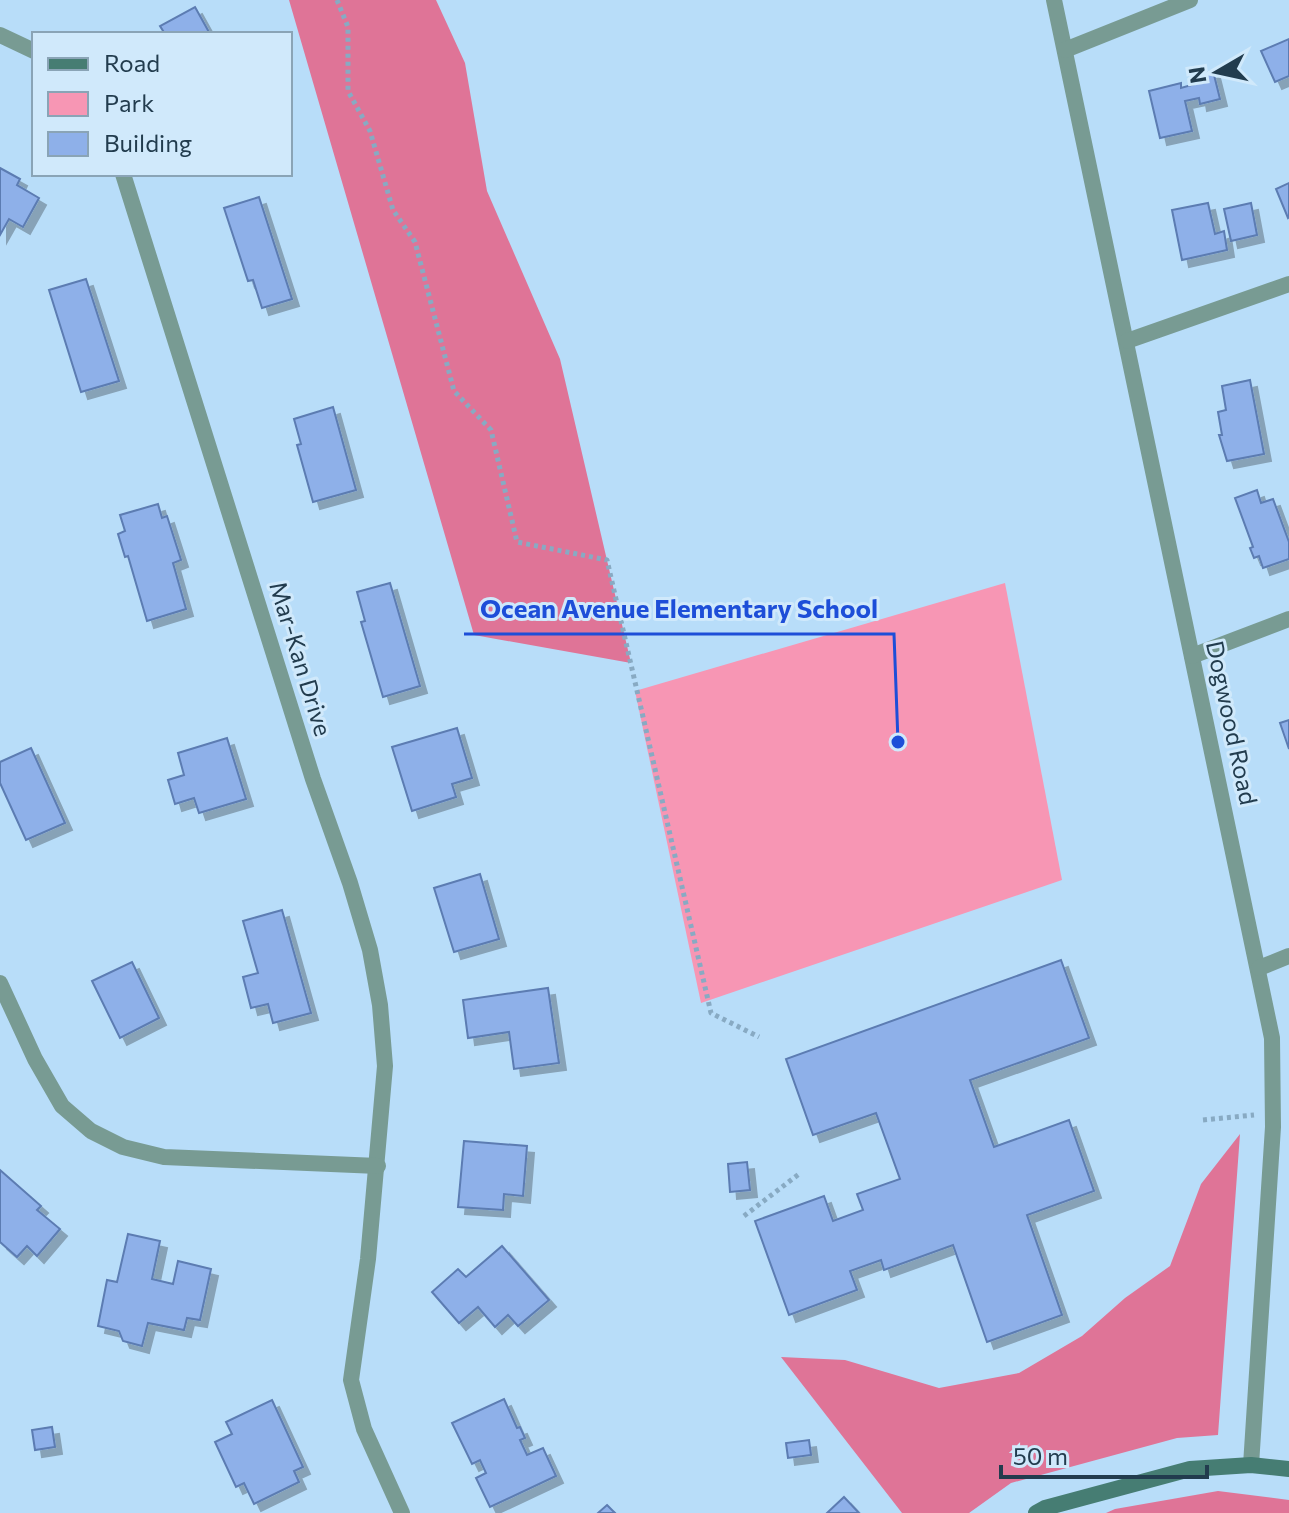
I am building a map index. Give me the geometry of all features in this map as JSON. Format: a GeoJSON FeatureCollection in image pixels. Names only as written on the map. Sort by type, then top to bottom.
{"type":"FeatureCollection","features":[{"type":"Feature","properties":{"kind":"main road"},"geometry":{"type":"LineString","coordinates":[[1036,1513],[1190,1469],[1251,1465],[1289,1469]]}},
{"type":"Feature","properties":{"kind":"street","name":"Dogwood Road"},"geometry":{"type":"LineString","coordinates":[[1054,0],[1272,1038],[1273,1127],[1251,1465]]}},
{"type":"Feature","properties":{"kind":"street"},"geometry":{"type":"LineString","coordinates":[[1065,50],[1190,0]]}},
{"type":"Feature","properties":{"kind":"street"},"geometry":{"type":"LineString","coordinates":[[0,35],[32,50]]}},
{"type":"Feature","properties":{"kind":"street","name":"Mar-Kan Drive"},"geometry":{"type":"LineString","coordinates":[[124,176],[313,779],[370,950],[380,1005],[385,1066],[378,1166],[351,1380],[364,1429],[402,1513]]}},
{"type":"Feature","properties":{"kind":"street"},"geometry":{"type":"LineString","coordinates":[[1127,341],[1289,284]]}},
{"type":"Feature","properties":{"kind":"street"},"geometry":{"type":"LineString","coordinates":[[1192,656],[1289,619]]}},
{"type":"Feature","properties":{"kind":"street"},"geometry":{"type":"LineString","coordinates":[[1259,968],[1289,956]]}},
{"type":"Feature","properties":{"kind":"street"},"geometry":{"type":"LineString","coordinates":[[0,983],[35,1059],[62,1106],[91,1131],[123,1147],[164,1157],[378,1166]]}},
{"type":"Feature","properties":{"kind":"path"},"geometry":{"type":"LineString","coordinates":[[337,0],[348,27],[348,91],[370,131],[393,210],[415,242],[454,391],[491,430],[517,542],[607,560],[711,1013],[759,1037]]}},
{"type":"Feature","properties":{"kind":"path"},"geometry":{"type":"LineString","coordinates":[[1203,1120],[1255,1114]]}},
{"type":"Feature","properties":{"kind":"path"},"geometry":{"type":"LineString","coordinates":[[744,1216],[799,1174]]}},
{"type":"Feature","properties":{"kind":"green space"},"geometry":{"type":"Polygon","coordinates":[[[1005,583],[1062,880],[701,1003],[635,691],[1005,583]]]}},
{"type":"Feature","properties":{"kind":"shaded area"},"geometry":{"type":"Polygon","coordinates":[[[289,0],[436,0],[465,63],[487,191],[560,359],[631,663],[474,635],[289,0]]]}},
{"type":"Feature","properties":{"kind":"shaded area"},"geometry":{"type":"Polygon","coordinates":[[[1240,1134],[1218,1435],[1177,1438],[1011,1483],[969,1513],[902,1513],[781,1357],[845,1360],[939,1388],[1019,1373],[1082,1336],[1125,1298],[1170,1266],[1201,1184],[1240,1134]]]}},
{"type":"Feature","properties":{"kind":"shaded area"},"geometry":{"type":"Polygon","coordinates":[[[1218,1491],[1289,1500],[1289,1513],[1106,1513],[1115,1509],[1218,1491]]]}},
{"type":"Feature","properties":{"kind":"building"},"geometry":{"type":"Polygon","coordinates":[[[195,7],[209,32],[164,32],[160,26],[195,7]]]}},
{"type":"Feature","properties":{"kind":"building"},"geometry":{"type":"Polygon","coordinates":[[[1289,39],[1289,76],[1275,82],[1261,51],[1289,39]]]}},
{"type":"Feature","properties":{"kind":"building"},"geometry":{"type":"Polygon","coordinates":[[[1213,71],[1220,99],[1200,104],[1199,98],[1185,101],[1192,131],[1160,138],[1149,91],[1181,83],[1181,88],[1195,84],[1193,76],[1213,71]]]}},
{"type":"Feature","properties":{"kind":"building"},"geometry":{"type":"Polygon","coordinates":[[[0,168],[20,179],[17,185],[39,198],[23,227],[9,219],[0,235],[0,168]]]}},
{"type":"Feature","properties":{"kind":"building"},"geometry":{"type":"Polygon","coordinates":[[[1289,183],[1289,217],[1288,218],[1276,189],[1289,183]]]}},
{"type":"Feature","properties":{"kind":"building"},"geometry":{"type":"Polygon","coordinates":[[[259,197],[292,299],[262,308],[253,280],[248,281],[224,208],[259,197]]]}},
{"type":"Feature","properties":{"kind":"building"},"geometry":{"type":"Polygon","coordinates":[[[1208,203],[1215,234],[1224,231],[1227,250],[1182,260],[1172,210],[1208,203]]]}},
{"type":"Feature","properties":{"kind":"building"},"geometry":{"type":"Polygon","coordinates":[[[1251,203],[1257,235],[1231,241],[1224,209],[1251,203]]]}},
{"type":"Feature","properties":{"kind":"building"},"geometry":{"type":"Polygon","coordinates":[[[86,279],[119,381],[81,392],[49,290],[86,279]]]}},
{"type":"Feature","properties":{"kind":"building"},"geometry":{"type":"Polygon","coordinates":[[[1250,380],[1264,454],[1227,461],[1219,435],[1222,435],[1218,412],[1226,410],[1222,386],[1250,380]]]}},
{"type":"Feature","properties":{"kind":"building"},"geometry":{"type":"Polygon","coordinates":[[[333,407],[356,490],[313,502],[297,445],[301,444],[294,419],[333,407]]]}},
{"type":"Feature","properties":{"kind":"building"},"geometry":{"type":"Polygon","coordinates":[[[1257,490],[1261,503],[1273,499],[1289,542],[1289,559],[1263,568],[1259,556],[1254,558],[1250,548],[1253,547],[1235,498],[1257,490]]]}},
{"type":"Feature","properties":{"kind":"building"},"geometry":{"type":"Polygon","coordinates":[[[158,504],[162,518],[167,516],[181,560],[173,563],[186,609],[147,621],[128,556],[125,557],[118,534],[125,531],[120,515],[158,504]]]}},
{"type":"Feature","properties":{"kind":"building"},"geometry":{"type":"Polygon","coordinates":[[[390,583],[420,686],[383,697],[361,622],[365,621],[357,592],[390,583]]]}},
{"type":"Feature","properties":{"kind":"building"},"geometry":{"type":"Polygon","coordinates":[[[1289,720],[1289,749],[1280,723],[1289,720]]]}},
{"type":"Feature","properties":{"kind":"building"},"geometry":{"type":"Polygon","coordinates":[[[457,728],[472,778],[452,784],[456,797],[412,811],[392,747],[457,728]]]}},
{"type":"Feature","properties":{"kind":"building"},"geometry":{"type":"Polygon","coordinates":[[[227,738],[246,799],[199,813],[194,798],[175,804],[168,780],[184,775],[178,753],[227,738]]]}},
{"type":"Feature","properties":{"kind":"building"},"geometry":{"type":"Polygon","coordinates":[[[31,748],[65,823],[26,840],[0,783],[0,762],[31,748]]]}},
{"type":"Feature","properties":{"kind":"building"},"geometry":{"type":"Polygon","coordinates":[[[480,874],[499,939],[454,952],[434,888],[480,874]]]}},
{"type":"Feature","properties":{"kind":"building"},"geometry":{"type":"Polygon","coordinates":[[[282,910],[311,1013],[273,1023],[268,1004],[251,1008],[243,977],[258,973],[243,921],[282,910]]]}},
{"type":"Feature","properties":{"kind":"building"},"geometry":{"type":"Polygon","coordinates":[[[1061,960],[1089,1038],[970,1080],[994,1147],[1069,1120],[1094,1191],[1027,1215],[1062,1315],[987,1342],[953,1245],[884,1270],[881,1260],[850,1271],[857,1290],[789,1315],[755,1221],[824,1196],[833,1221],[863,1210],[857,1194],[900,1179],[876,1113],[813,1135],[786,1059],[1061,960]]]}},
{"type":"Feature","properties":{"kind":"building"},"geometry":{"type":"Polygon","coordinates":[[[132,962],[159,1018],[120,1038],[92,981],[132,962]]]}},
{"type":"Feature","properties":{"kind":"building"},"geometry":{"type":"Polygon","coordinates":[[[548,988],[559,1063],[514,1069],[509,1032],[468,1038],[463,1000],[548,988]]]}},
{"type":"Feature","properties":{"kind":"building"},"geometry":{"type":"Polygon","coordinates":[[[464,1141],[527,1146],[523,1196],[504,1194],[503,1210],[458,1207],[464,1141]]]}},
{"type":"Feature","properties":{"kind":"building"},"geometry":{"type":"Polygon","coordinates":[[[747,1162],[750,1190],[730,1192],[728,1164],[747,1162]]]}},
{"type":"Feature","properties":{"kind":"building"},"geometry":{"type":"Polygon","coordinates":[[[0,1170],[41,1206],[37,1210],[60,1229],[37,1256],[27,1246],[17,1257],[0,1242],[0,1170]]]}},
{"type":"Feature","properties":{"kind":"building"},"geometry":{"type":"Polygon","coordinates":[[[128,1234],[160,1241],[152,1279],[173,1284],[178,1261],[211,1269],[200,1320],[187,1318],[184,1330],[148,1323],[142,1346],[123,1341],[119,1331],[98,1326],[107,1280],[117,1282],[128,1234]]]}},
{"type":"Feature","properties":{"kind":"building"},"geometry":{"type":"Polygon","coordinates":[[[502,1246],[549,1300],[518,1326],[508,1315],[495,1327],[478,1307],[459,1323],[432,1292],[458,1269],[466,1277],[502,1246]]]}},
{"type":"Feature","properties":{"kind":"building"},"geometry":{"type":"Polygon","coordinates":[[[504,1399],[525,1438],[520,1440],[527,1455],[543,1448],[556,1476],[490,1507],[476,1478],[486,1473],[480,1460],[472,1464],[452,1423],[504,1399]]]}},
{"type":"Feature","properties":{"kind":"building"},"geometry":{"type":"Polygon","coordinates":[[[272,1400],[303,1467],[294,1471],[299,1482],[254,1504],[244,1483],[236,1487],[215,1442],[232,1434],[226,1422],[272,1400]]]}},
{"type":"Feature","properties":{"kind":"building"},"geometry":{"type":"Polygon","coordinates":[[[52,1427],[55,1447],[35,1450],[32,1430],[52,1427]]]}},
{"type":"Feature","properties":{"kind":"building"},"geometry":{"type":"Polygon","coordinates":[[[809,1440],[811,1455],[788,1458],[786,1443],[809,1440]]]}},
{"type":"Feature","properties":{"kind":"building"},"geometry":{"type":"Polygon","coordinates":[[[844,1497],[859,1513],[827,1513],[844,1497]]]}},
{"type":"Feature","properties":{"kind":"building"},"geometry":{"type":"Polygon","coordinates":[[[607,1505],[615,1513],[598,1513],[607,1505]]]}},
{"type":"Feature","properties":{"kind":"place","name":"Ocean Avenue Elementary School"},"geometry":{"type":"Point","coordinates":[898,742]}}]}
